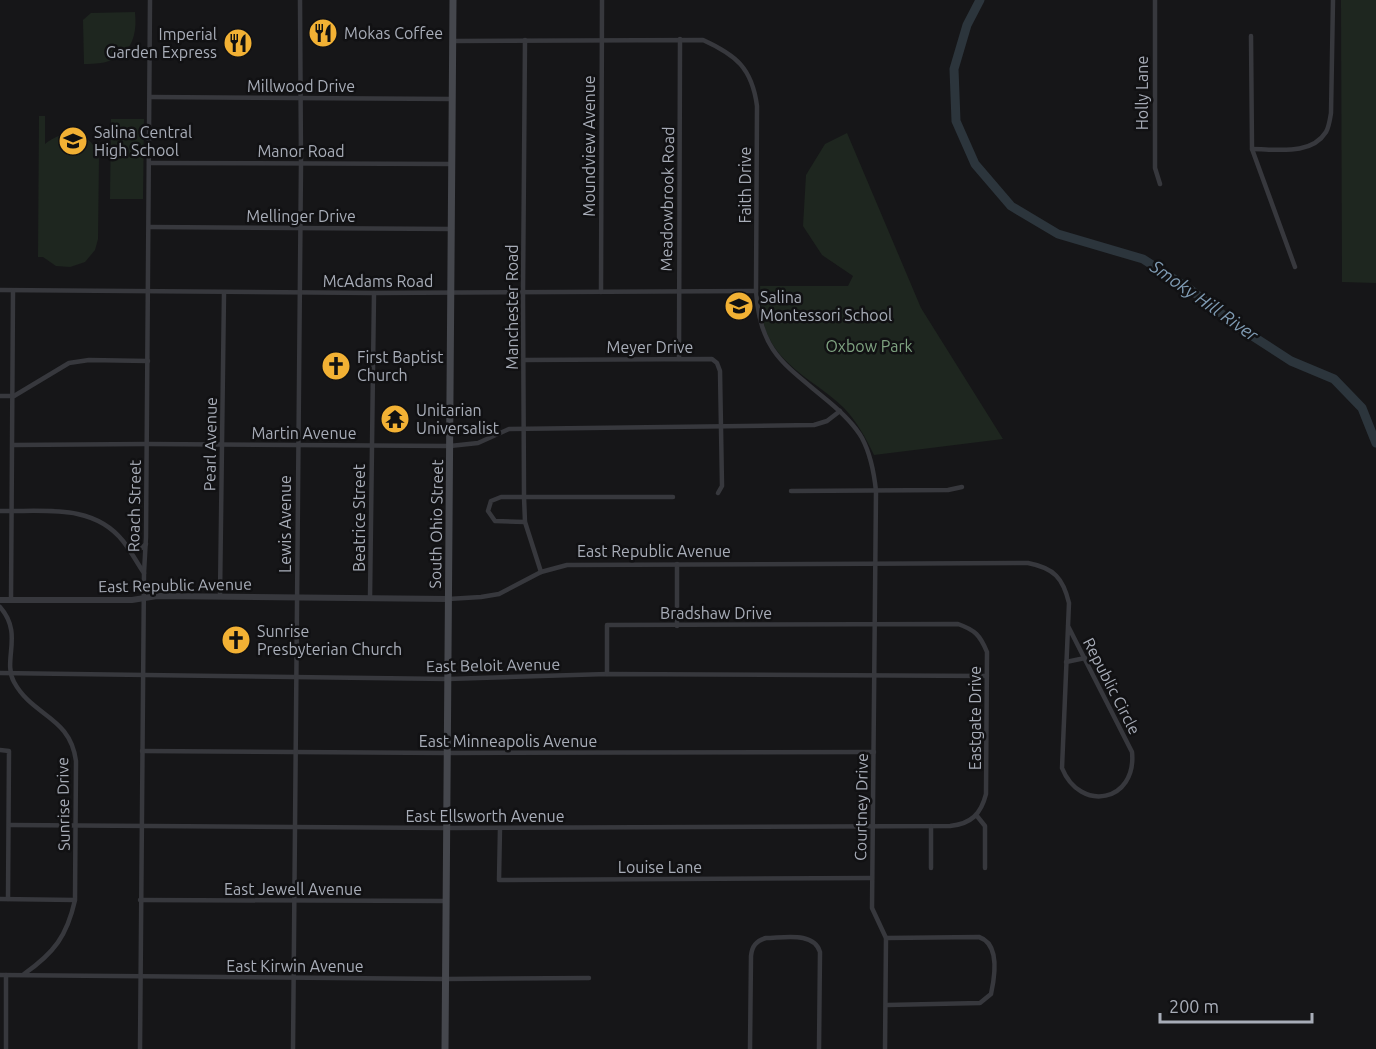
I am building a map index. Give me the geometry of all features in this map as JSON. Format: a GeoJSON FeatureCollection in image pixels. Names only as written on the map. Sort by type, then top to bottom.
{"type":"FeatureCollection","features":[{"type":"Feature","properties":{"kind":"main road","name":"South Ohio Street"},"geometry":{"type":"LineString","coordinates":[[445,1049],[453,0]]}},
{"type":"Feature","properties":{"kind":"street","name":"Roach Street"},"geometry":{"type":"LineString","coordinates":[[140,1049],[150,0]]}},
{"type":"Feature","properties":{"kind":"street","name":"Lewis Avenue"},"geometry":{"type":"LineString","coordinates":[[293,1049],[301,163],[300,0]]}},
{"type":"Feature","properties":{"kind":"street","name":"Moundview Avenue"},"geometry":{"type":"LineString","coordinates":[[601,292],[602,0]]}},
{"type":"Feature","properties":{"kind":"street","name":"Holly Lane"},"geometry":{"type":"LineString","coordinates":[[1155,0],[1155,168],[1160,184]]}},
{"type":"Feature","properties":{"kind":"street"},"geometry":{"type":"LineString","coordinates":[[1252,150],[1302,149],[1316,142],[1327,130],[1331,113],[1333,0]]}},
{"type":"Feature","properties":{"kind":"street"},"geometry":{"type":"LineString","coordinates":[[1251,36],[1252,150],[1295,267]]}},
{"type":"Feature","properties":{"kind":"street","name":"Meadowbrook Road"},"geometry":{"type":"LineString","coordinates":[[679,359],[680,39]]}},
{"type":"Feature","properties":{"kind":"street","name":"Manchester Road"},"geometry":{"type":"LineString","coordinates":[[525,40],[524,497],[525,522],[541,572]]}},
{"type":"Feature","properties":{"kind":"street","name":"Faith Drive"},"geometry":{"type":"LineString","coordinates":[[453,41],[703,40],[725,50],[748,71],[757,106],[756,291],[758,315],[765,337],[783,363],[840,411],[861,437],[873,464],[876,491],[876,562]]}},
{"type":"Feature","properties":{"kind":"street","name":"Millwood Drive"},"geometry":{"type":"LineString","coordinates":[[150,97],[452,99]]}},
{"type":"Feature","properties":{"kind":"street","name":"Manor Road"},"geometry":{"type":"LineString","coordinates":[[149,163],[452,164]]}},
{"type":"Feature","properties":{"kind":"street","name":"Mellinger Drive"},"geometry":{"type":"LineString","coordinates":[[149,226],[452,229]]}},
{"type":"Feature","properties":{"kind":"street","name":"McAdams Road"},"geometry":{"type":"LineString","coordinates":[[0,290],[224,293],[756,291]]}},
{"type":"Feature","properties":{"kind":"street"},"geometry":{"type":"LineString","coordinates":[[11,600],[13,291]]}},
{"type":"Feature","properties":{"kind":"street","name":"Pearl Avenue"},"geometry":{"type":"LineString","coordinates":[[220,596],[224,293]]}},
{"type":"Feature","properties":{"kind":"street","name":"Beatrice Street"},"geometry":{"type":"LineString","coordinates":[[370,598],[374,293]]}},
{"type":"Feature","properties":{"kind":"street","name":"Meyer Drive"},"geometry":{"type":"LineString","coordinates":[[524,360],[712,359],[719,367],[722,486],[718,493]]}},
{"type":"Feature","properties":{"kind":"street"},"geometry":{"type":"LineString","coordinates":[[0,396],[14,396],[69,363],[89,360],[148,361]]}},
{"type":"Feature","properties":{"kind":"street","name":"Martin Avenue"},"geometry":{"type":"LineString","coordinates":[[13,445],[450,446],[478,443],[509,429],[814,425],[827,421],[840,411]]}},
{"type":"Feature","properties":{"kind":"street"},"geometry":{"type":"LineString","coordinates":[[790,491],[948,490],[962,487]]}},
{"type":"Feature","properties":{"kind":"street"},"geometry":{"type":"LineString","coordinates":[[525,522],[499,522],[488,511],[491,501],[495,498],[524,497],[673,497]]}},
{"type":"Feature","properties":{"kind":"street"},"geometry":{"type":"LineString","coordinates":[[0,511],[67,511],[97,519],[122,540],[144,573]]}},
{"type":"Feature","properties":{"kind":"street"},"geometry":{"type":"LineString","coordinates":[[128,549],[135,550],[146,544]]}},
{"type":"Feature","properties":{"kind":"street","name":"Courtney Drive"},"geometry":{"type":"LineString","coordinates":[[876,562],[872,908],[886,938],[885,1049]]}},
{"type":"Feature","properties":{"kind":"street","name":"East Republic Avenue"},"geometry":{"type":"LineString","coordinates":[[0,600],[132,600],[220,596],[448,599],[499,594],[541,572],[567,565],[1028,563]]}},
{"type":"Feature","properties":{"kind":"street","name":"Republic Circle"},"geometry":{"type":"LineString","coordinates":[[1028,563],[1045,566],[1058,576],[1066,589],[1068,626],[1062,768],[1066,779],[1075,789],[1087,795],[1113,794],[1130,776],[1133,764],[1132,752],[1068,626]]}},
{"type":"Feature","properties":{"kind":"street"},"geometry":{"type":"LineString","coordinates":[[677,564],[677,626]]}},
{"type":"Feature","properties":{"kind":"street","name":"Sunrise Drive"},"geometry":{"type":"LineString","coordinates":[[0,607],[9,619],[11,628],[13,680],[27,700],[58,724],[72,742],[76,761],[75,900],[71,920],[62,939],[42,961],[24,974]]}},
{"type":"Feature","properties":{"kind":"street","name":"Bradshaw Drive"},"geometry":{"type":"LineString","coordinates":[[607,674],[607,625],[874,624]]}},
{"type":"Feature","properties":{"kind":"street","name":"Eastgate Drive"},"geometry":{"type":"LineString","coordinates":[[874,624],[958,624],[972,629],[983,641],[987,652],[986,794],[977,816]]}},
{"type":"Feature","properties":{"kind":"street"},"geometry":{"type":"LineString","coordinates":[[1066,662],[1085,658]]}},
{"type":"Feature","properties":{"kind":"street","name":"East Beloit Avenue"},"geometry":{"type":"LineString","coordinates":[[0,673],[448,679],[607,674],[987,676]]}},
{"type":"Feature","properties":{"kind":"street"},"geometry":{"type":"LineString","coordinates":[[0,750],[9,751],[8,898]]}},
{"type":"Feature","properties":{"kind":"street","name":"East Minneapolis Avenue"},"geometry":{"type":"LineString","coordinates":[[142,751],[874,752]]}},
{"type":"Feature","properties":{"kind":"street"},"geometry":{"type":"LineString","coordinates":[[977,816],[983,821],[986,831],[985,868]]}},
{"type":"Feature","properties":{"kind":"street","name":"East Ellsworth Avenue"},"geometry":{"type":"LineString","coordinates":[[10,825],[447,828],[931,826],[960,825],[977,816]]}},
{"type":"Feature","properties":{"kind":"street"},"geometry":{"type":"LineString","coordinates":[[931,826],[931,868]]}},
{"type":"Feature","properties":{"kind":"street","name":"Louise Lane"},"geometry":{"type":"LineString","coordinates":[[500,828],[499,880],[872,878]]}},
{"type":"Feature","properties":{"kind":"street"},"geometry":{"type":"LineString","coordinates":[[0,898],[75,900]]}},
{"type":"Feature","properties":{"kind":"street","name":"East Jewell Avenue"},"geometry":{"type":"LineString","coordinates":[[140,900],[446,902]]}},
{"type":"Feature","properties":{"kind":"street"},"geometry":{"type":"LineString","coordinates":[[886,938],[979,937],[990,943],[994,953],[992,994],[980,1004],[886,1005]]}},
{"type":"Feature","properties":{"kind":"street"},"geometry":{"type":"LineString","coordinates":[[750,1049],[751,956],[753,947],[766,938],[804,938],[815,942],[820,952],[819,1049]]}},
{"type":"Feature","properties":{"kind":"street"},"geometry":{"type":"LineString","coordinates":[[3,975],[6,1049]]}},
{"type":"Feature","properties":{"kind":"street","name":"East Kirwin Avenue"},"geometry":{"type":"LineString","coordinates":[[3,975],[589,978]]}},
{"type":"Feature","properties":{"kind":"green space"},"geometry":{"type":"Polygon","coordinates":[[[1341,0],[1376,0],[1376,283],[1342,282],[1341,0]]]}},
{"type":"Feature","properties":{"kind":"green space"},"geometry":{"type":"Polygon","coordinates":[[[135,12],[134,36],[124,53],[107,62],[84,64],[83,20],[91,13],[135,12]]]}},
{"type":"Feature","properties":{"kind":"green space"},"geometry":{"type":"Polygon","coordinates":[[[39,116],[45,116],[45,144],[60,135],[76,134],[89,140],[99,156],[98,239],[95,250],[85,262],[70,267],[56,266],[43,257],[38,257],[39,116]]]}},
{"type":"Feature","properties":{"kind":"green space"},"geometry":{"type":"Polygon","coordinates":[[[111,119],[144,119],[143,199],[110,199],[111,119]]]}},
{"type":"Feature","properties":{"kind":"green space","name":"Oxbow Park"},"geometry":{"type":"Polygon","coordinates":[[[847,133],[921,308],[1003,439],[874,455],[861,430],[844,408],[800,374],[772,344],[763,320],[760,286],[848,286],[853,276],[822,255],[803,226],[806,175],[825,144],[847,133]]]}},
{"type":"Feature","properties":{"kind":"waterway","name":"Smoky Hill River"},"geometry":{"type":"LineString","coordinates":[[980,0],[967,25],[954,69],[956,121],[975,164],[1011,206],[1058,234],[1143,259],[1291,361],[1334,379],[1362,408],[1376,443]]}},
{"type":"Feature","properties":{"kind":"place","name":"Mokas Coffee"},"geometry":{"type":"Point","coordinates":[323,33]}},
{"type":"Feature","properties":{"kind":"place","name":"Imperial Garden Express"},"geometry":{"type":"Point","coordinates":[238,43]}},
{"type":"Feature","properties":{"kind":"place","name":"Salina Central High School"},"geometry":{"type":"Point","coordinates":[73,141]}},
{"type":"Feature","properties":{"kind":"place","name":"Salina Montessori School"},"geometry":{"type":"Point","coordinates":[739,306]}},
{"type":"Feature","properties":{"kind":"place","name":"First Baptist Church"},"geometry":{"type":"Point","coordinates":[336,366]}},
{"type":"Feature","properties":{"kind":"place","name":"Unitarian Universalist"},"geometry":{"type":"Point","coordinates":[395,419]}},
{"type":"Feature","properties":{"kind":"place","name":"Sunrise Presbyterian Church"},"geometry":{"type":"Point","coordinates":[236,640]}}]}
